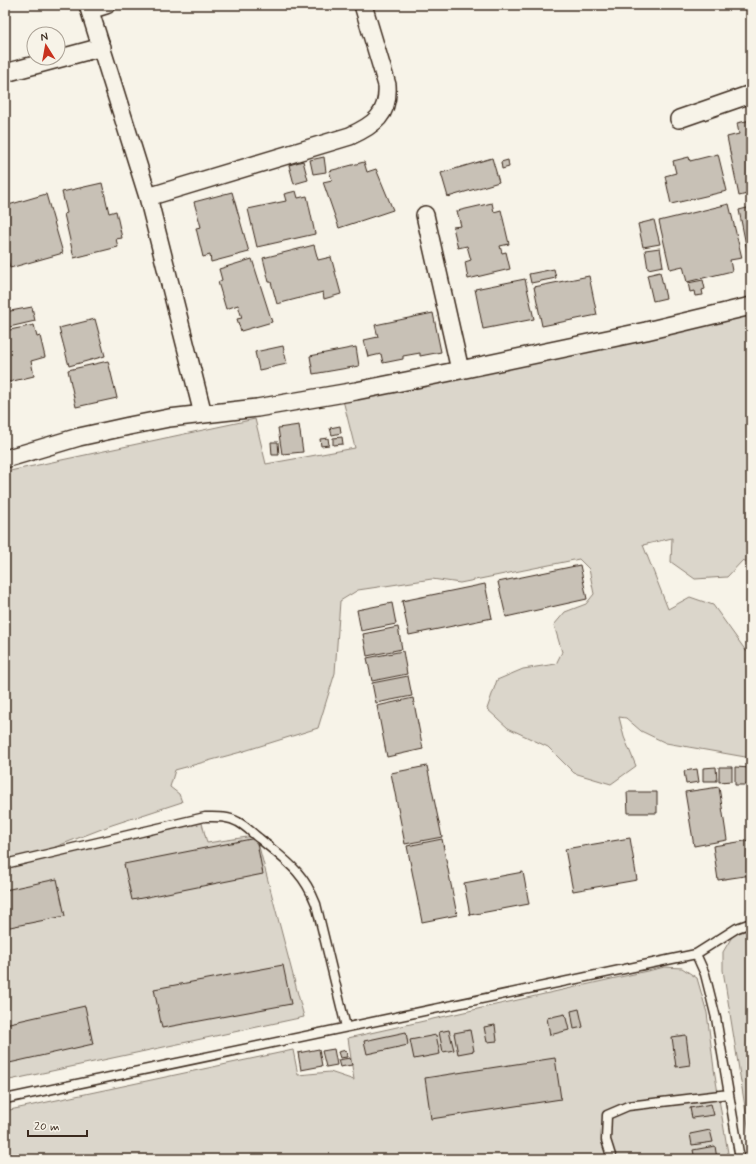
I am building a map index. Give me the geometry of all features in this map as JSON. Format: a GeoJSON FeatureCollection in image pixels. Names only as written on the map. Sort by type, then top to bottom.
{"type":"FeatureCollection","features":[{"type":"Feature","properties":{"kind":"street"},"geometry":{"type":"LineString","coordinates":[[148,197],[350,136],[368,128],[379,118],[388,96],[387,85],[363,5]]}},
{"type":"Feature","properties":{"kind":"street"},"geometry":{"type":"LineString","coordinates":[[95,7],[102,47],[148,197],[203,414]]}},
{"type":"Feature","properties":{"kind":"street"},"geometry":{"type":"LineString","coordinates":[[5,73],[102,47]]}},
{"type":"Feature","properties":{"kind":"street"},"geometry":{"type":"LineString","coordinates":[[679,119],[751,94]]}},
{"type":"Feature","properties":{"kind":"street"},"geometry":{"type":"LineString","coordinates":[[425,215],[460,370]]}},
{"type":"Feature","properties":{"kind":"street"},"geometry":{"type":"LineString","coordinates":[[5,459],[79,437],[169,418],[265,407],[356,391],[646,331],[751,306]]}},
{"type":"Feature","properties":{"kind":"lane"},"geometry":{"type":"LineString","coordinates":[[5,864],[205,817],[220,816],[239,822],[291,865],[310,888],[316,904],[346,1027]]}},
{"type":"Feature","properties":{"kind":"lane"},"geometry":{"type":"LineString","coordinates":[[5,1098],[696,954],[737,928],[751,923]]}},
{"type":"Feature","properties":{"kind":"lane"},"geometry":{"type":"LineString","coordinates":[[696,954],[705,974],[710,991],[722,1044],[740,1159]]}},
{"type":"Feature","properties":{"kind":"lane"},"geometry":{"type":"LineString","coordinates":[[612,1159],[606,1140],[607,1115],[628,1106],[730,1094]]}},
{"type":"Feature","properties":{"kind":"shaded area"},"geometry":{"type":"Polygon","coordinates":[[[751,314],[751,564],[743,560],[727,577],[695,579],[671,562],[672,538],[643,545],[668,609],[690,597],[713,605],[746,651],[751,652],[751,758],[666,743],[641,731],[626,718],[619,717],[624,737],[636,766],[611,784],[574,773],[548,747],[508,728],[487,709],[497,680],[523,669],[556,664],[562,652],[554,625],[565,612],[586,604],[594,594],[589,569],[579,559],[460,583],[432,579],[358,590],[340,601],[335,673],[318,728],[241,752],[175,770],[170,787],[179,794],[182,802],[112,825],[55,847],[59,855],[202,823],[207,843],[254,836],[257,839],[304,1017],[5,1081],[5,472],[255,419],[266,464],[355,448],[343,400],[751,314]]]}},
{"type":"Feature","properties":{"kind":"shaded area"},"geometry":{"type":"Polygon","coordinates":[[[751,929],[751,1144],[723,970],[723,952],[733,935],[751,929]]]}},
{"type":"Feature","properties":{"kind":"shaded area"},"geometry":{"type":"Polygon","coordinates":[[[665,967],[682,968],[697,978],[707,1013],[714,1069],[729,1159],[5,1159],[5,1111],[293,1050],[298,1075],[330,1072],[354,1080],[348,1038],[665,967]]]}},
{"type":"Feature","properties":{"kind":"building"},"geometry":{"type":"Polygon","coordinates":[[[751,120],[751,193],[739,196],[727,137],[739,134],[737,123],[751,120]]]}},
{"type":"Feature","properties":{"kind":"building"},"geometry":{"type":"Polygon","coordinates":[[[718,154],[727,191],[671,204],[665,176],[676,173],[673,161],[689,157],[690,161],[718,154]]]}},
{"type":"Feature","properties":{"kind":"building"},"geometry":{"type":"Polygon","coordinates":[[[324,157],[326,172],[313,174],[310,160],[324,157]]]}},
{"type":"Feature","properties":{"kind":"building"},"geometry":{"type":"Polygon","coordinates":[[[492,158],[499,182],[448,197],[441,173],[492,158]]]}},
{"type":"Feature","properties":{"kind":"building"},"geometry":{"type":"Polygon","coordinates":[[[508,160],[509,167],[502,169],[501,162],[508,160]]]}},
{"type":"Feature","properties":{"kind":"building"},"geometry":{"type":"Polygon","coordinates":[[[303,161],[308,180],[294,184],[289,165],[303,161]]]}},
{"type":"Feature","properties":{"kind":"building"},"geometry":{"type":"Polygon","coordinates":[[[364,162],[367,172],[376,169],[393,210],[339,228],[323,182],[332,180],[329,171],[364,162]]]}},
{"type":"Feature","properties":{"kind":"building"},"geometry":{"type":"Polygon","coordinates":[[[102,183],[109,213],[116,211],[122,238],[116,239],[118,247],[74,258],[64,214],[67,213],[62,192],[102,183]]]}},
{"type":"Feature","properties":{"kind":"building"},"geometry":{"type":"Polygon","coordinates":[[[296,191],[298,198],[307,196],[315,234],[257,247],[248,209],[286,201],[284,194],[296,191]]]}},
{"type":"Feature","properties":{"kind":"building"},"geometry":{"type":"Polygon","coordinates":[[[232,192],[249,252],[211,262],[210,255],[203,257],[196,228],[201,227],[194,202],[232,192]]]}},
{"type":"Feature","properties":{"kind":"building"},"geometry":{"type":"Polygon","coordinates":[[[46,194],[63,253],[10,268],[5,249],[5,206],[46,194]]]}},
{"type":"Feature","properties":{"kind":"building"},"geometry":{"type":"Polygon","coordinates":[[[492,203],[494,212],[501,210],[509,244],[500,246],[502,253],[506,252],[510,269],[468,279],[465,262],[471,260],[467,246],[458,248],[453,227],[461,226],[457,211],[492,203]]]}},
{"type":"Feature","properties":{"kind":"building"},"geometry":{"type":"Polygon","coordinates":[[[729,204],[742,258],[730,260],[732,271],[687,282],[683,266],[670,269],[659,221],[729,204]]]}},
{"type":"Feature","properties":{"kind":"building"},"geometry":{"type":"Polygon","coordinates":[[[751,207],[751,260],[749,260],[739,210],[751,207]]]}},
{"type":"Feature","properties":{"kind":"building"},"geometry":{"type":"Polygon","coordinates":[[[654,220],[660,244],[643,247],[638,224],[654,220]]]}},
{"type":"Feature","properties":{"kind":"building"},"geometry":{"type":"Polygon","coordinates":[[[314,245],[318,260],[331,257],[341,294],[324,299],[323,292],[277,304],[271,282],[269,282],[263,258],[314,245]]]}},
{"type":"Feature","properties":{"kind":"building"},"geometry":{"type":"Polygon","coordinates":[[[660,248],[663,266],[648,269],[645,250],[660,248]]]}},
{"type":"Feature","properties":{"kind":"building"},"geometry":{"type":"Polygon","coordinates":[[[252,259],[272,322],[241,331],[237,319],[242,318],[238,305],[226,309],[218,282],[222,280],[219,269],[252,259]]]}},
{"type":"Feature","properties":{"kind":"building"},"geometry":{"type":"Polygon","coordinates":[[[554,269],[556,278],[531,283],[529,274],[554,269]]]}},
{"type":"Feature","properties":{"kind":"building"},"geometry":{"type":"Polygon","coordinates":[[[660,272],[666,298],[653,301],[647,275],[660,272]]]}},
{"type":"Feature","properties":{"kind":"building"},"geometry":{"type":"Polygon","coordinates":[[[589,276],[597,315],[542,326],[534,287],[589,276]]]}},
{"type":"Feature","properties":{"kind":"building"},"geometry":{"type":"Polygon","coordinates":[[[525,279],[534,319],[483,329],[475,289],[525,279]]]}},
{"type":"Feature","properties":{"kind":"building"},"geometry":{"type":"Polygon","coordinates":[[[703,280],[705,289],[702,290],[703,295],[695,296],[694,291],[690,292],[688,283],[703,280]]]}},
{"type":"Feature","properties":{"kind":"building"},"geometry":{"type":"Polygon","coordinates":[[[32,307],[35,321],[5,328],[5,312],[32,307]]]}},
{"type":"Feature","properties":{"kind":"building"},"geometry":{"type":"Polygon","coordinates":[[[433,313],[441,352],[420,356],[420,353],[403,356],[403,359],[383,363],[381,354],[368,357],[364,340],[378,337],[375,325],[433,313]]]}},
{"type":"Feature","properties":{"kind":"building"},"geometry":{"type":"Polygon","coordinates":[[[95,319],[105,356],[69,366],[59,328],[95,319]]]}},
{"type":"Feature","properties":{"kind":"building"},"geometry":{"type":"Polygon","coordinates":[[[34,325],[37,337],[40,336],[45,357],[31,361],[34,376],[5,383],[5,331],[34,325]]]}},
{"type":"Feature","properties":{"kind":"building"},"geometry":{"type":"Polygon","coordinates":[[[283,346],[287,364],[259,370],[255,352],[283,346]]]}},
{"type":"Feature","properties":{"kind":"building"},"geometry":{"type":"Polygon","coordinates":[[[356,347],[359,366],[313,374],[310,356],[356,347]]]}},
{"type":"Feature","properties":{"kind":"building"},"geometry":{"type":"Polygon","coordinates":[[[108,361],[117,398],[76,407],[68,370],[108,361]]]}},
{"type":"Feature","properties":{"kind":"building"},"geometry":{"type":"Polygon","coordinates":[[[299,425],[303,452],[282,454],[278,428],[299,425]]]}},
{"type":"Feature","properties":{"kind":"building"},"geometry":{"type":"Polygon","coordinates":[[[340,426],[341,433],[332,435],[330,428],[340,426]]]}},
{"type":"Feature","properties":{"kind":"building"},"geometry":{"type":"Polygon","coordinates":[[[342,437],[343,444],[333,445],[333,438],[342,437]]]}},
{"type":"Feature","properties":{"kind":"building"},"geometry":{"type":"Polygon","coordinates":[[[328,438],[329,445],[321,446],[320,439],[328,438]]]}},
{"type":"Feature","properties":{"kind":"building"},"geometry":{"type":"Polygon","coordinates":[[[271,442],[278,442],[279,455],[272,455],[271,442]]]}},
{"type":"Feature","properties":{"kind":"building"},"geometry":{"type":"Polygon","coordinates":[[[580,565],[587,599],[506,617],[498,582],[580,565]]]}},
{"type":"Feature","properties":{"kind":"building"},"geometry":{"type":"Polygon","coordinates":[[[485,584],[492,618],[409,635],[402,601],[485,584]]]}},
{"type":"Feature","properties":{"kind":"building"},"geometry":{"type":"Polygon","coordinates":[[[392,603],[396,624],[361,631],[357,610],[392,603]]]}},
{"type":"Feature","properties":{"kind":"building"},"geometry":{"type":"Polygon","coordinates":[[[398,627],[402,649],[367,656],[363,634],[398,627]]]}},
{"type":"Feature","properties":{"kind":"building"},"geometry":{"type":"Polygon","coordinates":[[[403,651],[407,674],[372,681],[367,658],[403,651]]]}},
{"type":"Feature","properties":{"kind":"building"},"geometry":{"type":"Polygon","coordinates":[[[408,676],[412,696],[376,703],[372,683],[408,676]]]}},
{"type":"Feature","properties":{"kind":"building"},"geometry":{"type":"Polygon","coordinates":[[[413,698],[423,749],[387,757],[377,706],[413,698]]]}},
{"type":"Feature","properties":{"kind":"building"},"geometry":{"type":"Polygon","coordinates":[[[427,766],[442,837],[405,844],[391,773],[427,766]]]}},
{"type":"Feature","properties":{"kind":"building"},"geometry":{"type":"Polygon","coordinates":[[[716,767],[717,781],[703,781],[703,768],[716,767]]]}},
{"type":"Feature","properties":{"kind":"building"},"geometry":{"type":"Polygon","coordinates":[[[719,767],[732,767],[732,781],[719,782],[719,767]]]}},
{"type":"Feature","properties":{"kind":"building"},"geometry":{"type":"Polygon","coordinates":[[[735,767],[751,768],[751,785],[735,785],[735,767]]]}},
{"type":"Feature","properties":{"kind":"building"},"geometry":{"type":"Polygon","coordinates":[[[697,769],[699,782],[686,784],[684,771],[697,769]]]}},
{"type":"Feature","properties":{"kind":"building"},"geometry":{"type":"Polygon","coordinates":[[[719,787],[727,840],[694,846],[685,792],[719,787]]]}},
{"type":"Feature","properties":{"kind":"building"},"geometry":{"type":"Polygon","coordinates":[[[627,792],[657,792],[657,813],[628,813],[627,792]]]}},
{"type":"Feature","properties":{"kind":"building"},"geometry":{"type":"Polygon","coordinates":[[[256,838],[263,874],[132,900],[124,864],[256,838]]]}},
{"type":"Feature","properties":{"kind":"building"},"geometry":{"type":"Polygon","coordinates":[[[630,838],[637,880],[573,891],[565,849],[630,838]]]}},
{"type":"Feature","properties":{"kind":"building"},"geometry":{"type":"Polygon","coordinates":[[[442,839],[457,915],[422,922],[407,846],[442,839]]]}},
{"type":"Feature","properties":{"kind":"building"},"geometry":{"type":"Polygon","coordinates":[[[751,840],[751,875],[718,880],[713,846],[751,840]]]}},
{"type":"Feature","properties":{"kind":"building"},"geometry":{"type":"Polygon","coordinates":[[[523,872],[529,904],[470,915],[464,883],[523,872]]]}},
{"type":"Feature","properties":{"kind":"building"},"geometry":{"type":"Polygon","coordinates":[[[57,879],[65,916],[5,928],[5,890],[57,879]]]}},
{"type":"Feature","properties":{"kind":"building"},"geometry":{"type":"Polygon","coordinates":[[[283,965],[291,1004],[162,1028],[154,989],[283,965]]]}},
{"type":"Feature","properties":{"kind":"building"},"geometry":{"type":"Polygon","coordinates":[[[85,1006],[93,1044],[5,1064],[5,1024],[85,1006]]]}},
{"type":"Feature","properties":{"kind":"building"},"geometry":{"type":"Polygon","coordinates":[[[579,1009],[583,1027],[574,1029],[571,1011],[579,1009]]]}},
{"type":"Feature","properties":{"kind":"building"},"geometry":{"type":"Polygon","coordinates":[[[565,1014],[569,1030],[550,1035],[547,1018],[565,1014]]]}},
{"type":"Feature","properties":{"kind":"building"},"geometry":{"type":"Polygon","coordinates":[[[495,1025],[497,1041],[487,1042],[484,1027],[495,1025]]]}},
{"type":"Feature","properties":{"kind":"building"},"geometry":{"type":"Polygon","coordinates":[[[449,1030],[454,1050],[443,1052],[439,1032],[449,1030]]]}},
{"type":"Feature","properties":{"kind":"building"},"geometry":{"type":"Polygon","coordinates":[[[470,1030],[474,1051],[458,1054],[454,1033],[470,1030]]]}},
{"type":"Feature","properties":{"kind":"building"},"geometry":{"type":"Polygon","coordinates":[[[406,1032],[408,1045],[367,1054],[364,1041],[406,1032]]]}},
{"type":"Feature","properties":{"kind":"building"},"geometry":{"type":"Polygon","coordinates":[[[436,1035],[440,1054],[414,1059],[410,1040],[436,1035]]]}},
{"type":"Feature","properties":{"kind":"building"},"geometry":{"type":"Polygon","coordinates":[[[686,1035],[690,1065],[676,1067],[672,1037],[686,1035]]]}},
{"type":"Feature","properties":{"kind":"building"},"geometry":{"type":"Polygon","coordinates":[[[319,1049],[322,1066],[301,1070],[298,1053],[319,1049]]]}},
{"type":"Feature","properties":{"kind":"building"},"geometry":{"type":"Polygon","coordinates":[[[334,1049],[337,1065],[326,1067],[322,1051],[334,1049]]]}},
{"type":"Feature","properties":{"kind":"building"},"geometry":{"type":"Polygon","coordinates":[[[346,1050],[347,1057],[340,1058],[338,1052],[346,1050]]]}},
{"type":"Feature","properties":{"kind":"building"},"geometry":{"type":"Polygon","coordinates":[[[350,1058],[352,1065],[340,1067],[338,1060],[350,1058]]]}},
{"type":"Feature","properties":{"kind":"building"},"geometry":{"type":"Polygon","coordinates":[[[555,1058],[561,1099],[431,1119],[425,1078],[555,1058]]]}},
{"type":"Feature","properties":{"kind":"building"},"geometry":{"type":"Polygon","coordinates":[[[711,1104],[714,1115],[692,1118],[690,1108],[711,1104]]]}},
{"type":"Feature","properties":{"kind":"building"},"geometry":{"type":"Polygon","coordinates":[[[710,1130],[713,1142],[692,1145],[690,1134],[710,1130]]]}},
{"type":"Feature","properties":{"kind":"building"},"geometry":{"type":"Polygon","coordinates":[[[715,1146],[717,1159],[695,1159],[693,1150],[715,1146]]]}}]}
